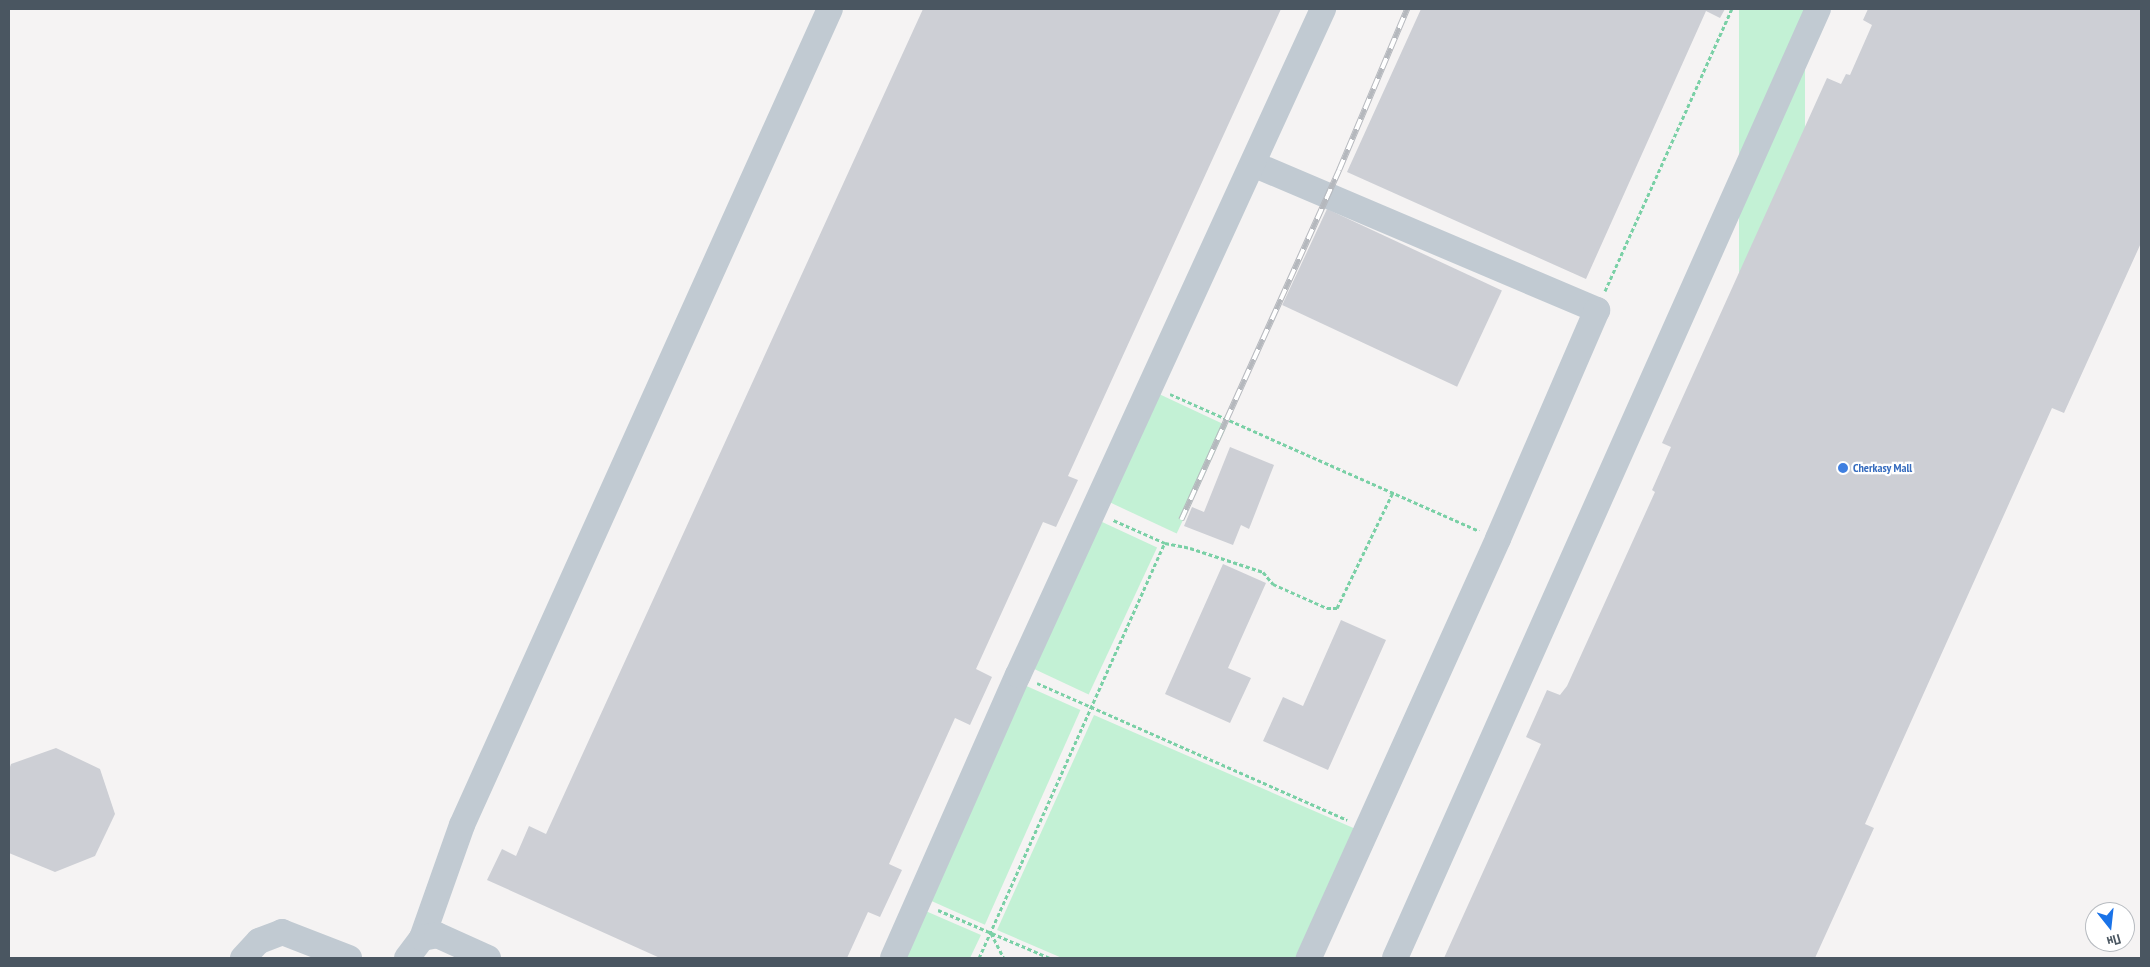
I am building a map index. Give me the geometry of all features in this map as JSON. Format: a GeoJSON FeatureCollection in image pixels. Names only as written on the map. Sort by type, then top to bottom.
{"type":"FeatureCollection","features":[{"type":"Feature","properties":{"kind":"lane"},"geometry":{"type":"LineString","coordinates":[[407,958],[422,938],[462,825],[830,9]]}},
{"type":"Feature","properties":{"kind":"lane"},"geometry":{"type":"LineString","coordinates":[[893,958],[1018,675],[1152,386],[1323,9]]}},
{"type":"Feature","properties":{"kind":"lane"},"geometry":{"type":"LineString","coordinates":[[1395,958],[1818,9]]}},
{"type":"Feature","properties":{"kind":"lane"},"geometry":{"type":"LineString","coordinates":[[1253,164],[1597,310],[1498,539],[1309,958]]}},
{"type":"Feature","properties":{"kind":"lane"},"geometry":{"type":"LineString","coordinates":[[243,958],[259,941],[282,932],[349,958]]}},
{"type":"Feature","properties":{"kind":"lane"},"geometry":{"type":"LineString","coordinates":[[422,938],[437,935],[484,957]]}},
{"type":"Feature","properties":{"kind":"path"},"geometry":{"type":"LineString","coordinates":[[1597,310],[1732,9]]}},
{"type":"Feature","properties":{"kind":"path"},"geometry":{"type":"LineString","coordinates":[[1152,386],[1498,539]]}},
{"type":"Feature","properties":{"kind":"path"},"geometry":{"type":"LineString","coordinates":[[1094,512],[1165,544],[1190,548],[1262,572],[1273,584],[1327,608],[1337,608],[1393,492]]}},
{"type":"Feature","properties":{"kind":"path"},"geometry":{"type":"LineString","coordinates":[[979,958],[1165,544]]}},
{"type":"Feature","properties":{"kind":"path"},"geometry":{"type":"LineString","coordinates":[[1018,675],[1366,828]]}},
{"type":"Feature","properties":{"kind":"path"},"geometry":{"type":"LineString","coordinates":[[918,901],[1050,958]]}},
{"type":"Feature","properties":{"kind":"path"},"geometry":{"type":"LineString","coordinates":[[991,933],[1004,958]]}},
{"type":"Feature","properties":{"kind":"green space"},"geometry":{"type":"Polygon","coordinates":[[[1739,9],[1805,9],[1805,958],[1739,958],[1739,9]]]}},
{"type":"Feature","properties":{"kind":"green space"},"geometry":{"type":"Polygon","coordinates":[[[1159,394],[1227,426],[1177,534],[1109,502],[1159,394]]]}},
{"type":"Feature","properties":{"kind":"green space"},"geometry":{"type":"Polygon","coordinates":[[[1100,521],[1157,548],[1089,694],[1032,668],[1100,521]]]}},
{"type":"Feature","properties":{"kind":"green space"},"geometry":{"type":"Polygon","coordinates":[[[1022,684],[1080,710],[985,925],[926,899],[1022,684]]]}},
{"type":"Feature","properties":{"kind":"green space"},"geometry":{"type":"Polygon","coordinates":[[[1094,715],[1358,830],[1301,958],[1062,958],[997,930],[1094,715]]]}},
{"type":"Feature","properties":{"kind":"green space"},"geometry":{"type":"Polygon","coordinates":[[[921,909],[981,935],[970,958],[901,958],[921,909]]]}},
{"type":"Feature","properties":{"kind":"building"},"geometry":{"type":"Polygon","coordinates":[[[923,9],[1281,9],[1068,476],[1078,480],[1056,527],[1043,522],[976,669],[992,677],[970,725],[955,718],[889,864],[902,870],[880,917],[868,912],[847,958],[660,958],[487,880],[502,849],[516,856],[529,826],[546,834],[923,9]]]}},
{"type":"Feature","properties":{"kind":"building"},"geometry":{"type":"Polygon","coordinates":[[[1421,9],[1725,9],[1720,18],[1706,11],[1586,279],[1347,172],[1421,9]]]}},
{"type":"Feature","properties":{"kind":"building","name":"Cherkasy Mall"},"geometry":{"type":"Polygon","coordinates":[[[1868,9],[2141,9],[2141,243],[2064,413],[2052,408],[1865,824],[1874,828],[1815,958],[1444,958],[1541,744],[1526,737],[1547,690],[1560,695],[1567,686],[1655,492],[1652,490],[1671,447],[1662,443],[1827,78],[1841,84],[1846,74],[1850,75],[1872,25],[1863,20],[1868,9]]]}},
{"type":"Feature","properties":{"kind":"building"},"geometry":{"type":"Polygon","coordinates":[[[1327,209],[1502,291],[1457,387],[1282,305],[1327,209]]]}},
{"type":"Feature","properties":{"kind":"building"},"geometry":{"type":"Polygon","coordinates":[[[1230,447],[1274,465],[1249,529],[1241,525],[1233,545],[1184,526],[1192,507],[1204,512],[1230,447]]]}},
{"type":"Feature","properties":{"kind":"building"},"geometry":{"type":"Polygon","coordinates":[[[1223,564],[1266,583],[1228,668],[1251,678],[1230,723],[1165,694],[1223,564]]]}},
{"type":"Feature","properties":{"kind":"building"},"geometry":{"type":"Polygon","coordinates":[[[1341,620],[1386,640],[1328,770],[1263,741],[1283,697],[1303,706],[1341,620]]]}},
{"type":"Feature","properties":{"kind":"building"},"geometry":{"type":"Polygon","coordinates":[[[56,748],[100,769],[115,814],[95,856],[55,872],[9,853],[9,770],[11,764],[56,748]]]}},
{"type":"Feature","properties":{"kind":"railway"},"geometry":{"type":"LineString","coordinates":[[1181,520],[1339,170],[1407,9]]}},
{"type":"Feature","properties":{"kind":"place","name":"Cherkasy Mall"},"geometry":{"type":"Point","coordinates":[1843,468]}}]}
